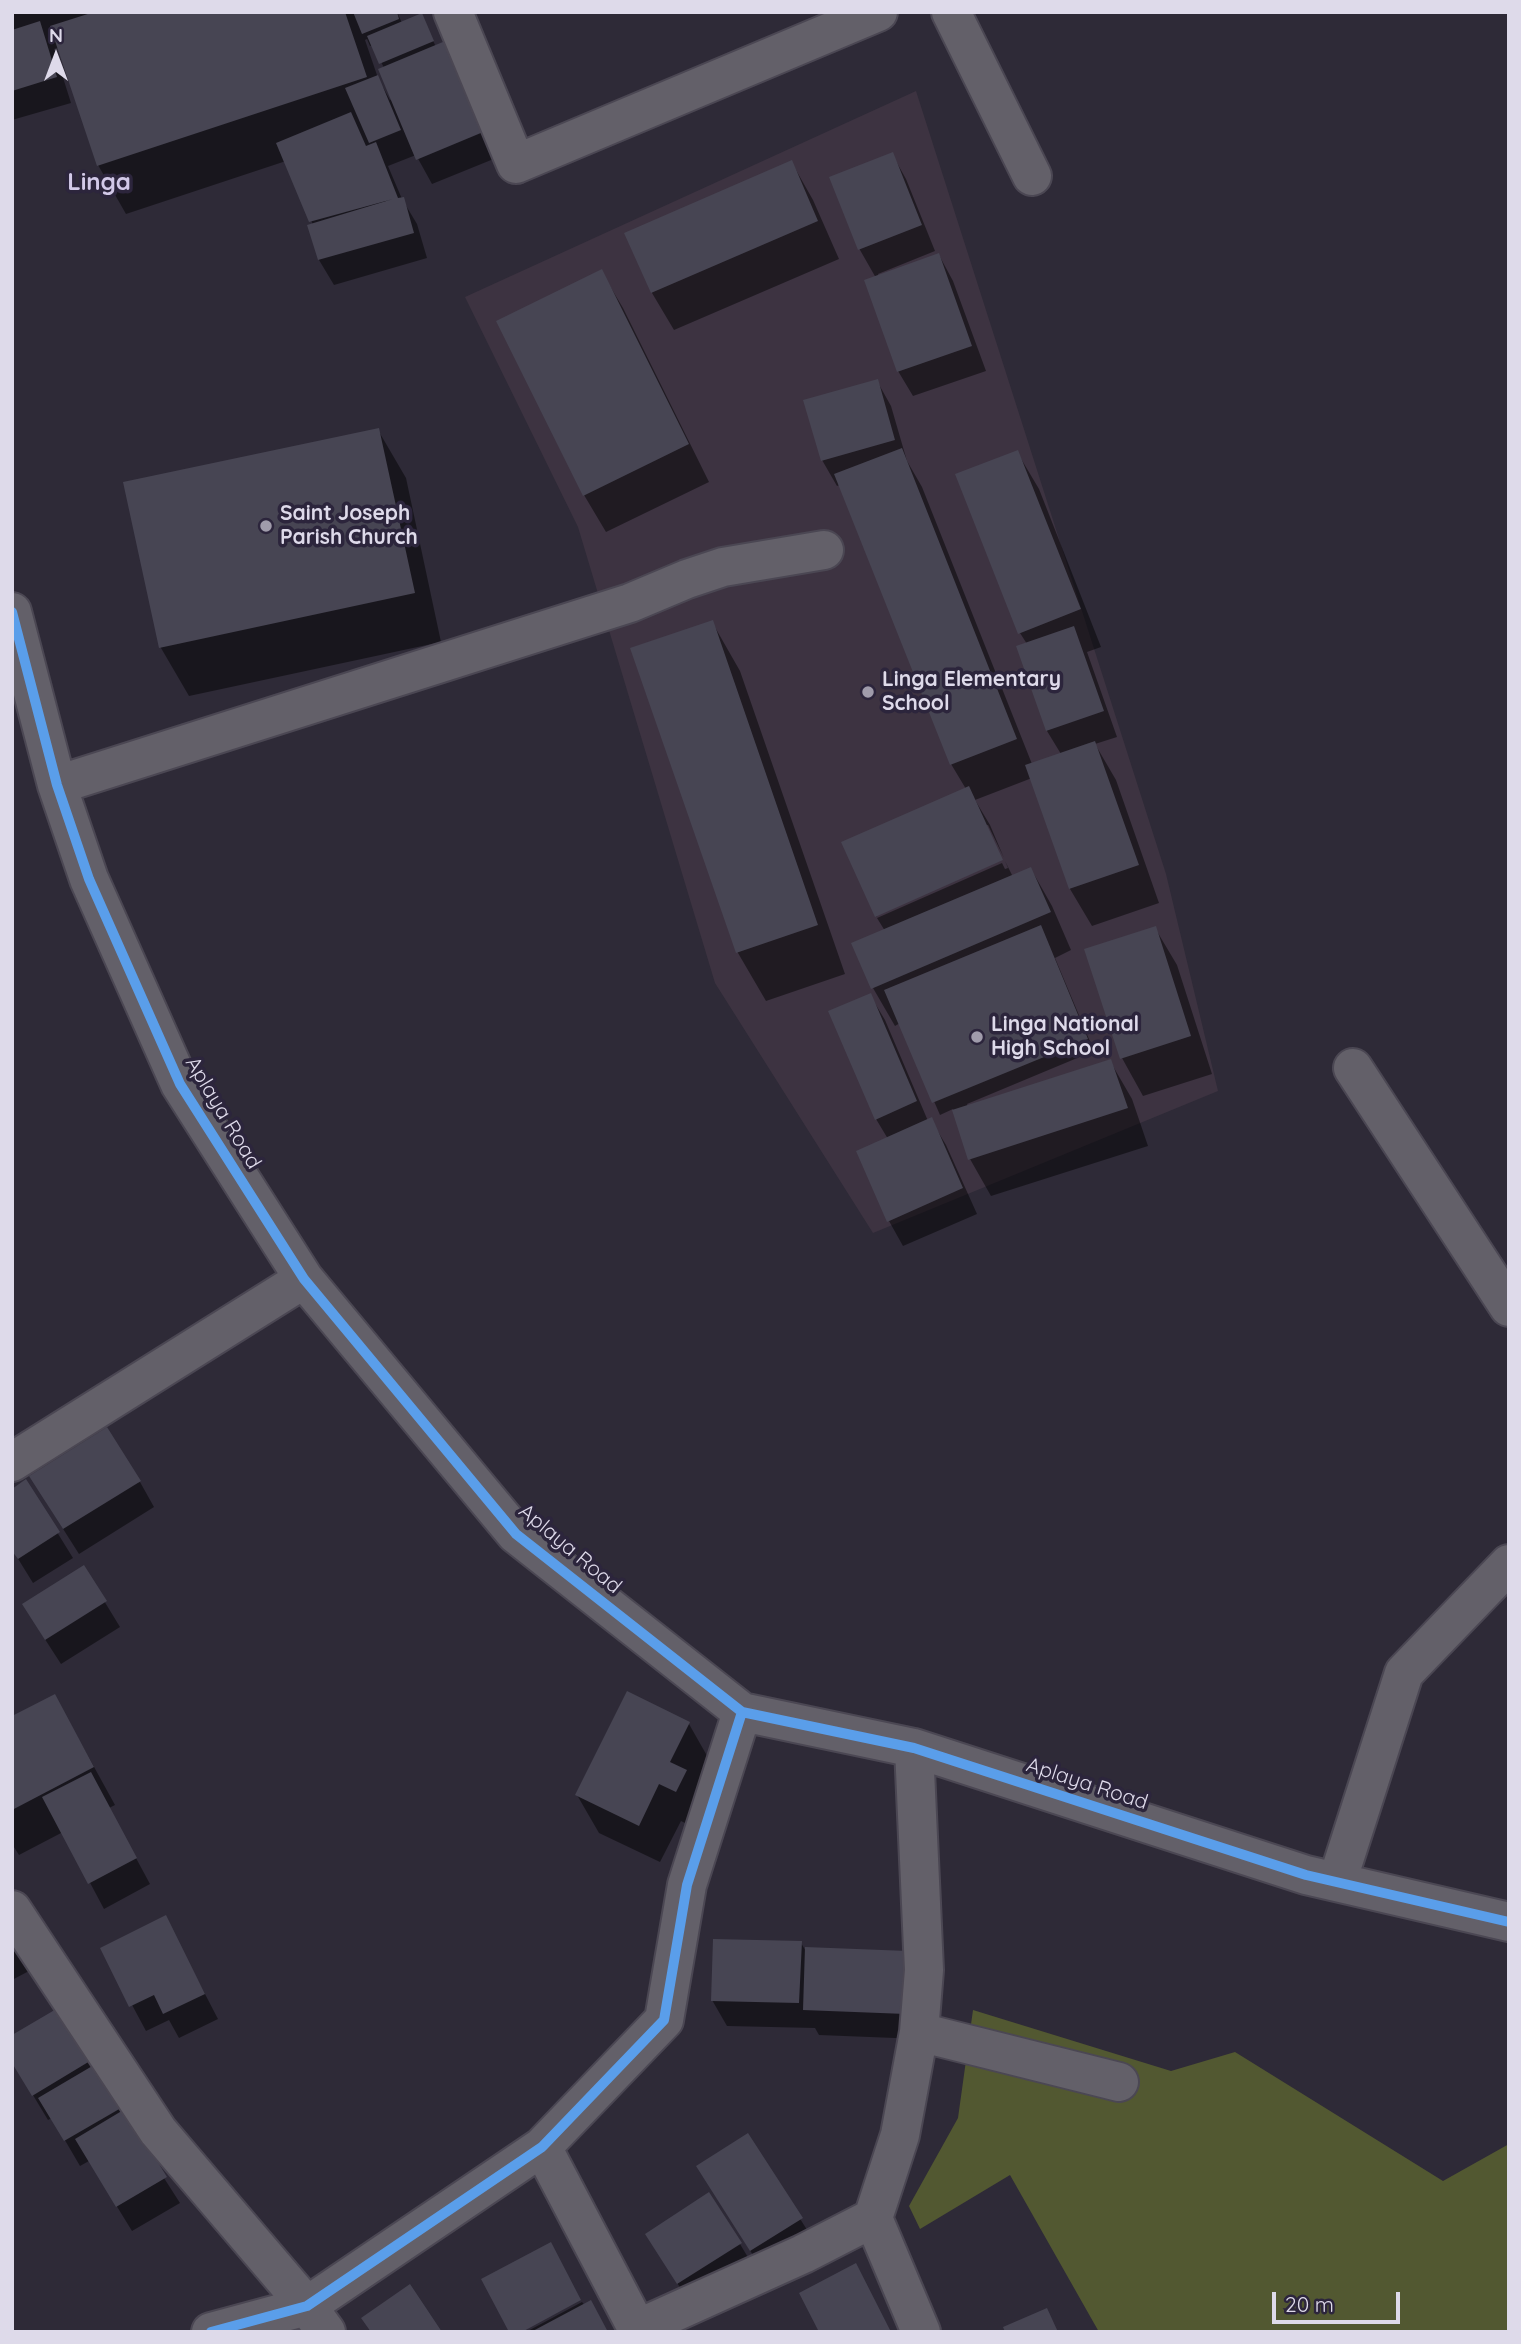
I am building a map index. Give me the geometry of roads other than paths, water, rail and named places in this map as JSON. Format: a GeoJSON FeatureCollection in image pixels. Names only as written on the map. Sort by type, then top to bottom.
{"type":"FeatureCollection","features":[{"type":"Feature","properties":{"kind":"street"},"geometry":{"type":"LineString","coordinates":[[453,12],[516,164],[878,12]]}},
{"type":"Feature","properties":{"kind":"street"},"geometry":{"type":"LineString","coordinates":[[951,12],[1032,176]]}},
{"type":"Feature","properties":{"kind":"street"},"geometry":{"type":"LineString","coordinates":[[57,785],[630,603],[723,567],[824,551]]}},
{"type":"Feature","properties":{"kind":"street","name":"Aplaya Road"},"geometry":{"type":"LineString","coordinates":[[13,621],[57,785],[89,879],[180,1084],[304,1279],[516,1534],[741,1712],[914,1748],[1306,1875],[1509,1922]]}},
{"type":"Feature","properties":{"kind":"street"},"geometry":{"type":"LineString","coordinates":[[1353,1068],[1509,1307]]}},
{"type":"Feature","properties":{"kind":"street"},"geometry":{"type":"LineString","coordinates":[[12,1462],[304,1279]]}},
{"type":"Feature","properties":{"kind":"street"},"geometry":{"type":"LineString","coordinates":[[1337,1882],[1404,1673],[1509,1564]]}},
{"type":"Feature","properties":{"kind":"street"},"geometry":{"type":"LineString","coordinates":[[211,2332],[317,2319],[542,2147],[664,2020],[687,1885],[741,1712]]}},
{"type":"Feature","properties":{"kind":"street"},"geometry":{"type":"LineString","coordinates":[[914,1748],[924,1970],[919,2032],[900,2135],[873,2218],[921,2332]]}},
{"type":"Feature","properties":{"kind":"street"},"geometry":{"type":"LineString","coordinates":[[12,1910],[158,2131],[317,2319]]}},
{"type":"Feature","properties":{"kind":"street"},"geometry":{"type":"LineString","coordinates":[[919,2032],[1119,2082]]}},
{"type":"Feature","properties":{"kind":"street"},"geometry":{"type":"LineString","coordinates":[[542,2147],[638,2330],[803,2254],[873,2218]]}},
{"type":"Feature","properties":{"kind":"place","name":"Saint Joseph Parish Church"},"geometry":{"type":"Point","coordinates":[266,526]}},
{"type":"Feature","properties":{"kind":"place","name":"Linga Elementary School"},"geometry":{"type":"Point","coordinates":[868,692]}},
{"type":"Feature","properties":{"kind":"place","name":"Linga National High School"},"geometry":{"type":"Point","coordinates":[977,1037]}},
{"type":"Feature","properties":{"kind":"district","name":"Linga"},"geometry":{"type":"Point","coordinates":[99,183]}}]}
